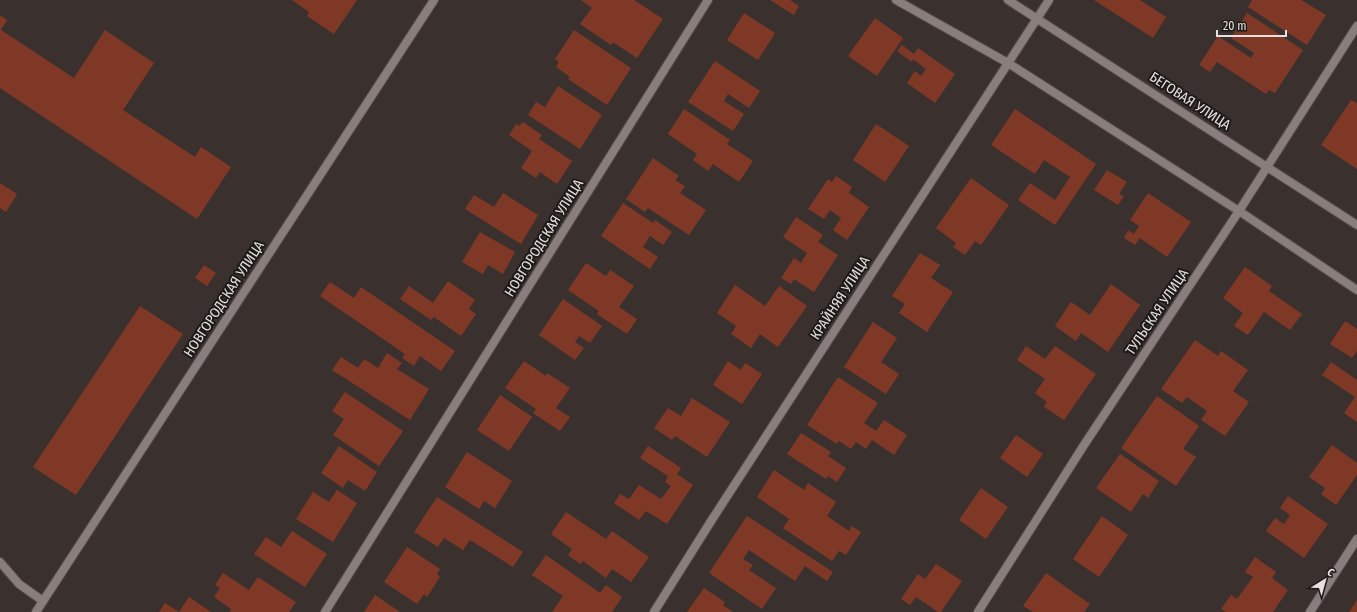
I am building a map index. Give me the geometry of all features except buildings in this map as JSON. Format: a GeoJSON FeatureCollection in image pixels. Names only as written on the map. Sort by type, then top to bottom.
{"type":"FeatureCollection","features":[{"type":"Feature","properties":{"kind":"street","name":"НОВГОРОДСКАЯ УЛИЦА"},"geometry":{"type":"LineString","coordinates":[[36,612],[434,0]]}},
{"type":"Feature","properties":{"kind":"street","name":"НОВГОРОДСКАЯ УЛИЦА"},"geometry":{"type":"LineString","coordinates":[[325,612],[708,0]]}},
{"type":"Feature","properties":{"kind":"street"},"geometry":{"type":"LineString","coordinates":[[896,0],[1008,63],[1239,211],[1357,290]]}},
{"type":"Feature","properties":{"kind":"street","name":"БЕГОВАЯ УЛИЦА"},"geometry":{"type":"LineString","coordinates":[[1008,0],[1357,225]]}},
{"type":"Feature","properties":{"kind":"street","name":"КРАЙНЯЯ УЛИЦА"},"geometry":{"type":"LineString","coordinates":[[654,612],[717,511],[1049,0]]}},
{"type":"Feature","properties":{"kind":"street","name":"ТУЛЬСКАЯ УЛИЦА"},"geometry":{"type":"LineString","coordinates":[[978,612],[1084,445],[1239,211],[1357,26]]}},
{"type":"Feature","properties":{"kind":"street"},"geometry":{"type":"LineString","coordinates":[[1310,612],[1357,539]]}},
{"type":"Feature","properties":{"kind":"street"},"geometry":{"type":"LineString","coordinates":[[0,562],[19,584],[43,601]]}}]}
